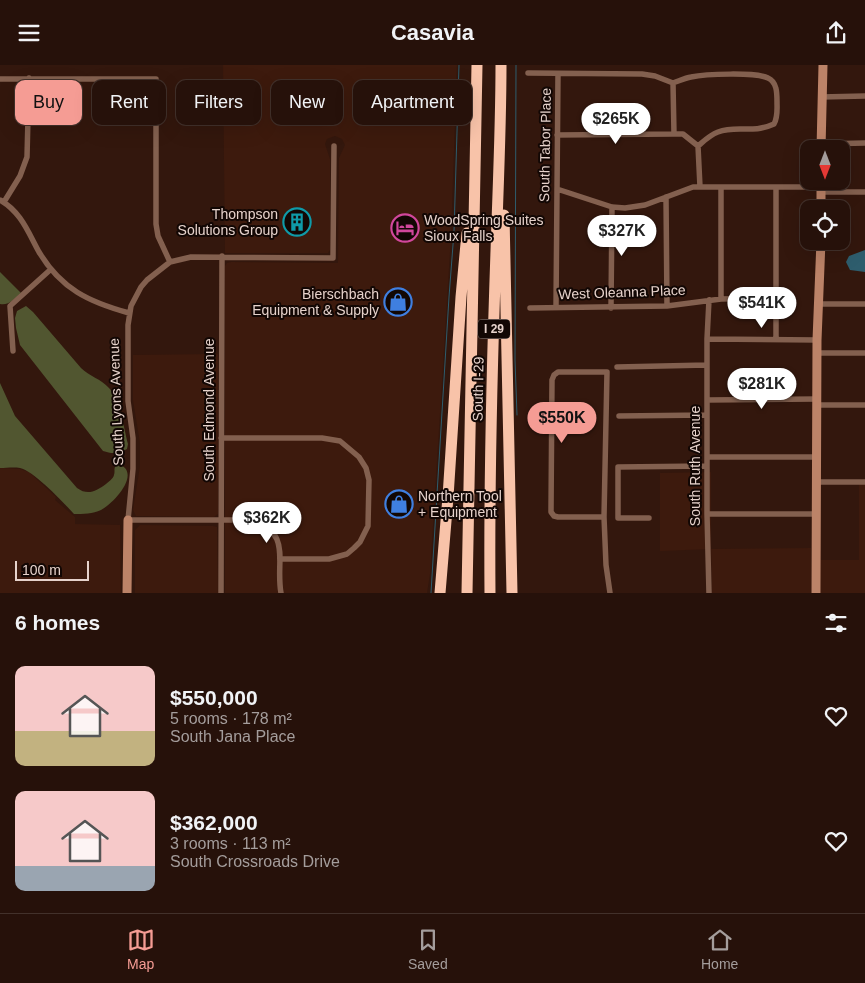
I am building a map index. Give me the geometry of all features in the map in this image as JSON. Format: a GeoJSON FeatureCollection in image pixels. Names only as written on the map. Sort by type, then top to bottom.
{"type":"FeatureCollection","features":[{"type":"Feature","properties":{"kind":"highway","name":"South I-29"},"geometry":{"type":"LineString","coordinates":[[467,593],[477,65]]}},
{"type":"Feature","properties":{"kind":"highway","name":"South I-29"},"geometry":{"type":"LineString","coordinates":[[490,593],[501,65]]}},
{"type":"Feature","properties":{"kind":"highway"},"geometry":{"type":"LineString","coordinates":[[440,593],[461,297],[477,122]]}},
{"type":"Feature","properties":{"kind":"highway"},"geometry":{"type":"LineString","coordinates":[[501,131],[506,255],[512,592]]}},
{"type":"Feature","properties":{"kind":"highway"},"geometry":{"type":"LineString","coordinates":[[443,571],[445,593]]}},
{"type":"Feature","properties":{"kind":"street"},"geometry":{"type":"LineString","coordinates":[[821,140],[823,65]]}},
{"type":"Feature","properties":{"kind":"street"},"geometry":{"type":"LineString","coordinates":[[528,73],[642,74],[655,76],[673,83],[700,75],[745,75],[767,77],[770,79],[776,89],[777,99],[774,124],[757,130],[720,131],[698,146]]}},
{"type":"Feature","properties":{"kind":"street","name":"South Tabor Place"},"geometry":{"type":"LineString","coordinates":[[556,307],[558,74]]}},
{"type":"Feature","properties":{"kind":"street"},"geometry":{"type":"LineString","coordinates":[[0,79],[156,79],[156,224],[160,240],[170,262]]}},
{"type":"Feature","properties":{"kind":"street"},"geometry":{"type":"LineString","coordinates":[[29,79],[27,157],[20,176],[2,201],[26,225],[50,270],[68,286],[85,298],[129,313]]}},
{"type":"Feature","properties":{"kind":"street"},"geometry":{"type":"LineString","coordinates":[[673,83],[674,134]]}},
{"type":"Feature","properties":{"kind":"street"},"geometry":{"type":"LineString","coordinates":[[821,97],[865,97]]}},
{"type":"Feature","properties":{"kind":"street"},"geometry":{"type":"LineString","coordinates":[[558,135],[683,134],[698,146],[700,187]]}},
{"type":"Feature","properties":{"kind":"street"},"geometry":{"type":"LineString","coordinates":[[850,144],[865,143]]}},
{"type":"Feature","properties":{"kind":"street","name":"South Lyons Avenue"},"geometry":{"type":"LineString","coordinates":[[127,593],[128,520],[133,458],[133,438],[127,382],[129,313],[140,287],[170,262],[191,257],[333,258],[334,146]]}},
{"type":"Feature","properties":{"kind":"street"},"geometry":{"type":"LineString","coordinates":[[557,189],[612,207],[633,207],[685,189],[700,187],[800,187]]}},
{"type":"Feature","properties":{"kind":"street"},"geometry":{"type":"LineString","coordinates":[[721,187],[721,299]]}},
{"type":"Feature","properties":{"kind":"street"},"geometry":{"type":"LineString","coordinates":[[776,188],[776,339]]}},
{"type":"Feature","properties":{"kind":"street"},"geometry":{"type":"LineString","coordinates":[[847,190],[865,192]]}},
{"type":"Feature","properties":{"kind":"street"},"geometry":{"type":"LineString","coordinates":[[666,197],[667,306]]}},
{"type":"Feature","properties":{"kind":"street"},"geometry":{"type":"LineString","coordinates":[[611,308],[612,207]]}},
{"type":"Feature","properties":{"kind":"street"},"geometry":{"type":"LineString","coordinates":[[816,593],[817,304],[820,250]]}},
{"type":"Feature","properties":{"kind":"street","name":"South Edmond Avenue"},"geometry":{"type":"LineString","coordinates":[[221,593],[222,256]]}},
{"type":"Feature","properties":{"kind":"street"},"geometry":{"type":"LineString","coordinates":[[13,351],[10,306],[50,270]]}},
{"type":"Feature","properties":{"kind":"street","name":"West Oleanna Place"},"geometry":{"type":"LineString","coordinates":[[530,308],[667,306],[721,299],[775,298]]}},
{"type":"Feature","properties":{"kind":"street","name":"South Ruth Avenue"},"geometry":{"type":"LineString","coordinates":[[709,300],[707,339],[709,593]]}},
{"type":"Feature","properties":{"kind":"street"},"geometry":{"type":"LineString","coordinates":[[817,304],[865,304]]}},
{"type":"Feature","properties":{"kind":"street"},"geometry":{"type":"LineString","coordinates":[[707,339],[817,339]]}},
{"type":"Feature","properties":{"kind":"street"},"geometry":{"type":"LineString","coordinates":[[818,353],[865,353]]}},
{"type":"Feature","properties":{"kind":"street"},"geometry":{"type":"LineString","coordinates":[[618,367],[707,365]]}},
{"type":"Feature","properties":{"kind":"street"},"geometry":{"type":"LineString","coordinates":[[604,517],[563,517],[554,516],[551,512],[552,380],[556,373],[607,372],[604,517],[606,565],[610,593]]}},
{"type":"Feature","properties":{"kind":"street"},"geometry":{"type":"LineString","coordinates":[[707,400],[865,405]]}},
{"type":"Feature","properties":{"kind":"street"},"geometry":{"type":"LineString","coordinates":[[619,416],[707,415]]}},
{"type":"Feature","properties":{"kind":"street"},"geometry":{"type":"LineString","coordinates":[[221,438],[322,438],[340,441],[359,457],[366,468],[368,480],[368,526],[354,549],[347,554],[329,559],[281,559]]}},
{"type":"Feature","properties":{"kind":"street"},"geometry":{"type":"LineString","coordinates":[[708,457],[816,457]]}},
{"type":"Feature","properties":{"kind":"street"},"geometry":{"type":"LineString","coordinates":[[649,517],[618,517],[618,467],[708,466]]}},
{"type":"Feature","properties":{"kind":"street"},"geometry":{"type":"LineString","coordinates":[[816,482],[865,482]]}},
{"type":"Feature","properties":{"kind":"street"},"geometry":{"type":"LineString","coordinates":[[707,514],[816,514]]}},
{"type":"Feature","properties":{"kind":"street"},"geometry":{"type":"LineString","coordinates":[[128,520],[250,520],[261,523],[276,536],[279,546],[281,593]]}},
{"type":"Feature","properties":{"kind":"shaded area"},"geometry":{"type":"Polygon","coordinates":[[[223,65],[457,65],[456,80],[353,80],[353,125],[455,125],[451,236],[430,574],[427,593],[225,593],[225,266],[231,262],[338,263],[339,158],[345,145],[342,139],[335,136],[327,139],[325,144],[330,159],[330,250],[328,253],[225,253],[224,125],[261,125],[261,80],[223,80],[223,65]]]}},
{"type":"Feature","properties":{"kind":"shaded area"},"geometry":{"type":"Polygon","coordinates":[[[218,354],[218,514],[214,517],[136,516],[133,510],[140,466],[140,443],[133,400],[133,355],[218,354]]]}},
{"type":"Feature","properties":{"kind":"shaded area"},"geometry":{"type":"Polygon","coordinates":[[[0,468],[20,469],[29,472],[56,497],[55,500],[75,517],[75,524],[120,525],[121,593],[0,593],[0,468]]]}},
{"type":"Feature","properties":{"kind":"shaded area"},"geometry":{"type":"Polygon","coordinates":[[[711,472],[711,549],[660,551],[660,473],[711,472]]]}},
{"type":"Feature","properties":{"kind":"shaded area"},"geometry":{"type":"Polygon","coordinates":[[[859,480],[865,480],[865,593],[821,593],[821,560],[859,560],[859,480]]]}},
{"type":"Feature","properties":{"kind":"shaded area"},"geometry":{"type":"Polygon","coordinates":[[[140,525],[217,527],[218,593],[135,593],[135,530],[140,525]]]}},
{"type":"Feature","properties":{"kind":"shaded area"},"geometry":{"type":"Polygon","coordinates":[[[811,548],[811,593],[712,593],[711,549],[811,548]]]}},
{"type":"Feature","properties":{"kind":"green space"},"geometry":{"type":"Polygon","coordinates":[[[0,272],[21,293],[6,304],[0,304],[0,272]]]}},
{"type":"Feature","properties":{"kind":"green space"},"geometry":{"type":"Polygon","coordinates":[[[26,306],[81,368],[106,385],[113,393],[121,414],[128,444],[127,449],[115,453],[103,451],[20,345],[15,318],[17,311],[26,306]]]}},
{"type":"Feature","properties":{"kind":"green space"},"geometry":{"type":"Polygon","coordinates":[[[0,383],[15,416],[77,488],[85,492],[95,490],[112,479],[115,467],[118,464],[125,468],[128,474],[127,480],[118,495],[106,507],[98,511],[74,514],[48,488],[26,470],[20,468],[0,468],[0,383]]]}},
{"type":"Feature","properties":{"kind":"water"},"geometry":{"type":"Polygon","coordinates":[[[865,250],[865,272],[850,270],[846,262],[849,256],[865,250]]]}},
{"type":"Feature","properties":{"kind":"waterway"},"geometry":{"type":"LineString","coordinates":[[431,593],[454,232],[459,65]]}},
{"type":"Feature","properties":{"kind":"waterway"},"geometry":{"type":"LineString","coordinates":[[516,65],[515,360],[517,415]]}},
{"type":"Feature","properties":{"kind":"place","name":"Thompson Solutions Group"},"geometry":{"type":"Point","coordinates":[297,222]}},
{"type":"Feature","properties":{"kind":"place","name":"WoodSpring Suites Sioux Falls"},"geometry":{"type":"Point","coordinates":[405,228]}},
{"type":"Feature","properties":{"kind":"place","name":"Bierschbach Equipment & Supply"},"geometry":{"type":"Point","coordinates":[398,302]}},
{"type":"Feature","properties":{"kind":"place","name":"Northern Tool + Equipment"},"geometry":{"type":"Point","coordinates":[399,504]}}]}
